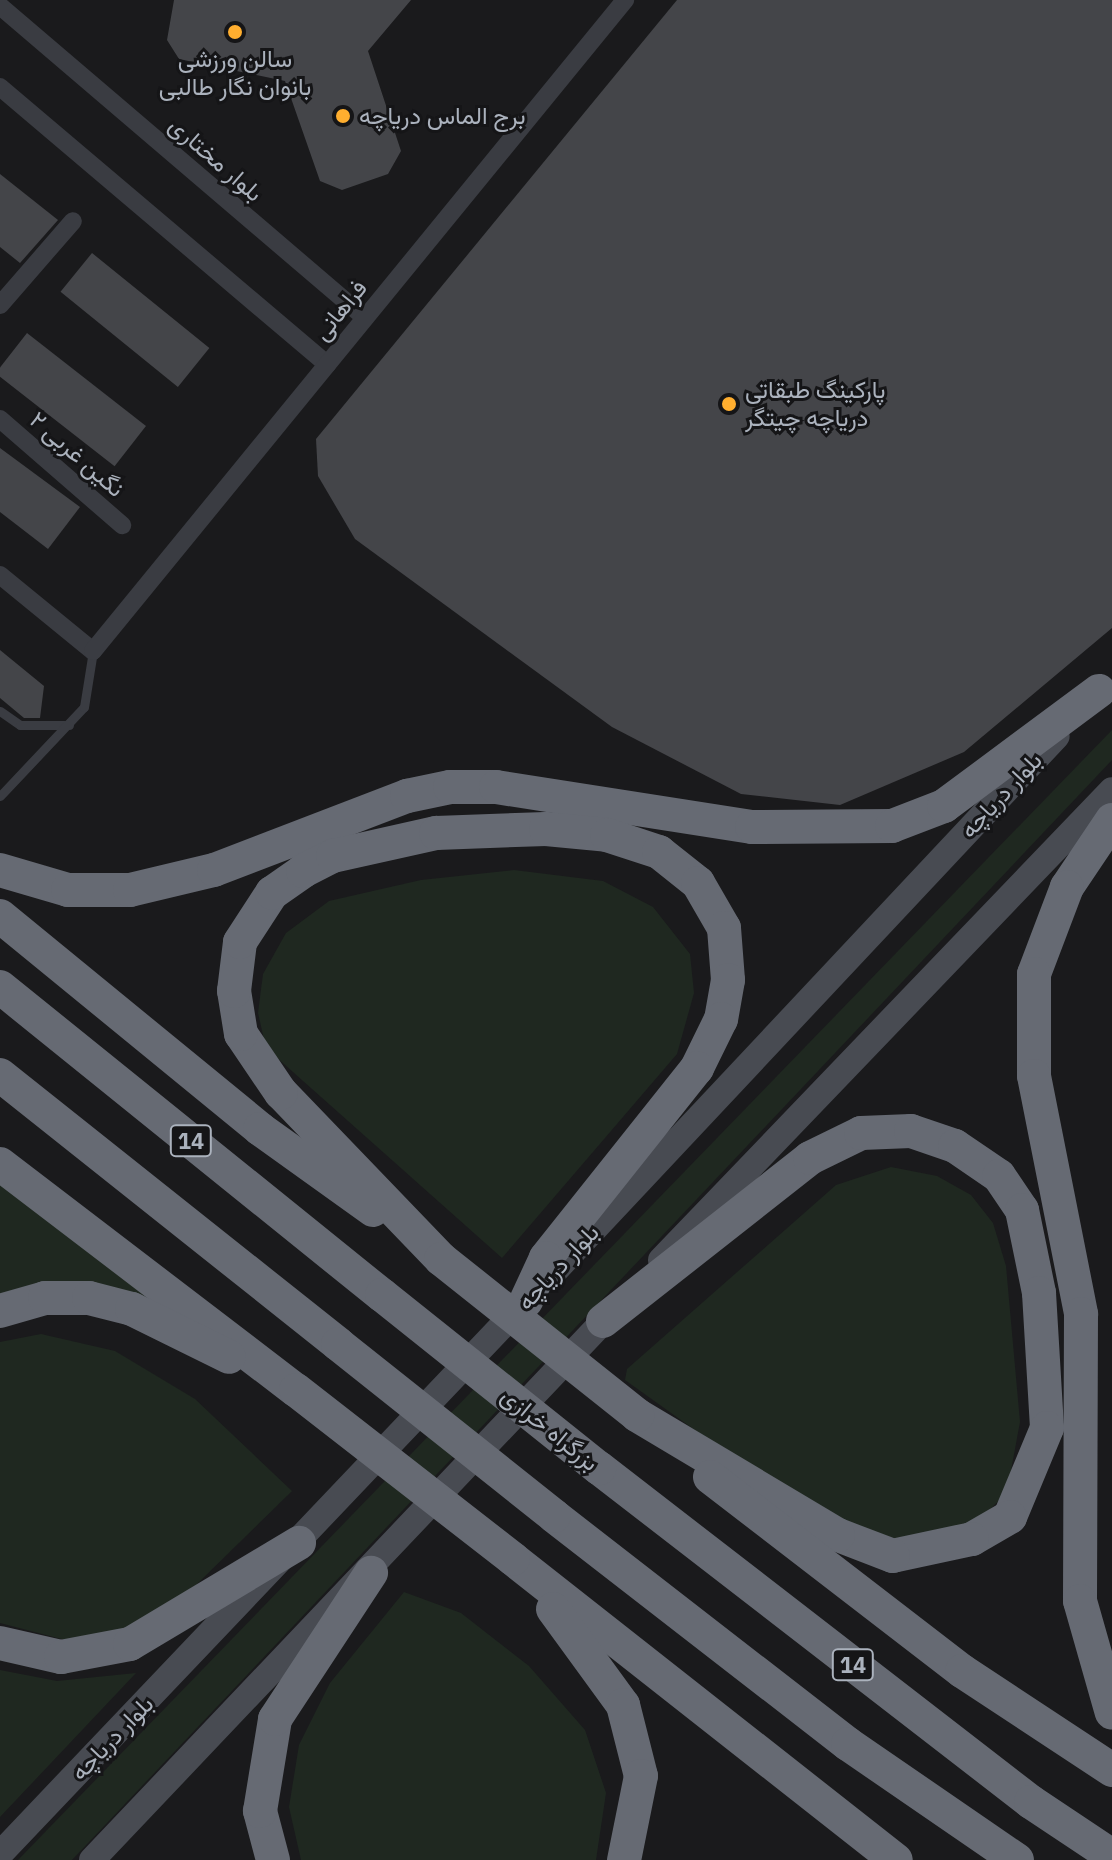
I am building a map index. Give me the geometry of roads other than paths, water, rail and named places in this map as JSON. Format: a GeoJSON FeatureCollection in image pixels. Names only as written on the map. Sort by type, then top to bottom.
{"type":"FeatureCollection","features":[{"type":"Feature","properties":{"kind":"highway"},"geometry":{"type":"LineString","coordinates":[[0,870],[68,890],[130,890],[214,870],[407,796],[450,787],[496,787],[752,827],[892,826],[944,806],[1105,685]]}},
{"type":"Feature","properties":{"kind":"highway"},"geometry":{"type":"LineString","coordinates":[[1112,820],[1067,887],[1034,974],[1034,1076],[1081,1314],[1080,1601],[1112,1713]]}},
{"type":"Feature","properties":{"kind":"highway"},"geometry":{"type":"LineString","coordinates":[[441,1259],[281,1093],[241,1034],[234,991],[240,942],[272,893],[303,871],[333,856],[436,833],[546,829],[607,835],[659,852],[698,883],[724,928],[728,980],[721,1019],[697,1068],[546,1258],[526,1301]]}},
{"type":"Feature","properties":{"kind":"highway"},"geometry":{"type":"LineString","coordinates":[[0,916],[260,1129],[441,1259],[637,1415],[804,1554],[1112,1770]]}},
{"type":"Feature","properties":{"kind":"highway","name":"بزرگراه خرازی"},"geometry":{"type":"LineString","coordinates":[[0,987],[599,1468],[1031,1802],[1112,1856]]}},
{"type":"Feature","properties":{"kind":"highway"},"geometry":{"type":"LineString","coordinates":[[0,1075],[554,1516],[848,1744],[1017,1860]]}},
{"type":"Feature","properties":{"kind":"highway"},"geometry":{"type":"LineString","coordinates":[[603,1321],[810,1158],[861,1133],[911,1131],[955,1146],[999,1176],[1022,1210],[1039,1293],[1047,1428],[1010,1517],[972,1539],[893,1556],[838,1535],[637,1415]]}},
{"type":"Feature","properties":{"kind":"highway"},"geometry":{"type":"LineString","coordinates":[[0,1164],[296,1390],[896,1860]]}},
{"type":"Feature","properties":{"kind":"highway"},"geometry":{"type":"LineString","coordinates":[[0,1311],[45,1298],[103,1301],[296,1390]]}},
{"type":"Feature","properties":{"kind":"highway"},"geometry":{"type":"LineString","coordinates":[[0,1643],[61,1657],[118,1648],[299,1543]]}},
{"type":"Feature","properties":{"kind":"highway"},"geometry":{"type":"LineString","coordinates":[[513,1559],[623,1705],[641,1776],[624,1860]]}},
{"type":"Feature","properties":{"kind":"highway"},"geometry":{"type":"LineString","coordinates":[[273,1860],[260,1811],[275,1719],[371,1573]]}},
{"type":"Feature","properties":{"kind":"main road","name":"بلوار دریاچه"},"geometry":{"type":"LineString","coordinates":[[0,1854],[299,1543],[1105,685]]}},
{"type":"Feature","properties":{"kind":"main road"},"geometry":{"type":"LineString","coordinates":[[92,1860],[371,1573],[603,1321],[1112,790]]}},
{"type":"Feature","properties":{"kind":"street","name":"فراهانی"},"geometry":{"type":"LineString","coordinates":[[93,651],[625,0]]}},
{"type":"Feature","properties":{"kind":"street","name":"بلوار مختاری"},"geometry":{"type":"LineString","coordinates":[[0,6],[365,318]]}},
{"type":"Feature","properties":{"kind":"street"},"geometry":{"type":"LineString","coordinates":[[0,87],[327,364]]}},
{"type":"Feature","properties":{"kind":"street"},"geometry":{"type":"LineString","coordinates":[[0,305],[73,221]]}},
{"type":"Feature","properties":{"kind":"street","name":"نگین غربی ۲"},"geometry":{"type":"LineString","coordinates":[[0,419],[122,525]]}},
{"type":"Feature","properties":{"kind":"street"},"geometry":{"type":"LineString","coordinates":[[0,575],[93,651]]}},
{"type":"Feature","properties":{"kind":"lane"},"geometry":{"type":"LineString","coordinates":[[0,796],[84,707],[93,651]]}},
{"type":"Feature","properties":{"kind":"lane"},"geometry":{"type":"LineString","coordinates":[[0,711],[30,727],[69,725]]}},
{"type":"Feature","properties":{"kind":"place","name":"سالن ورزشی بانوان نگار طالبی"},"geometry":{"type":"Point","coordinates":[235,32]}},
{"type":"Feature","properties":{"kind":"place","name":"برج الماس دریاچه"},"geometry":{"type":"Point","coordinates":[343,116]}},
{"type":"Feature","properties":{"kind":"place","name":"پارکینگ طبقاتی دریاچه چیتگر"},"geometry":{"type":"Point","coordinates":[729,404]}}]}
